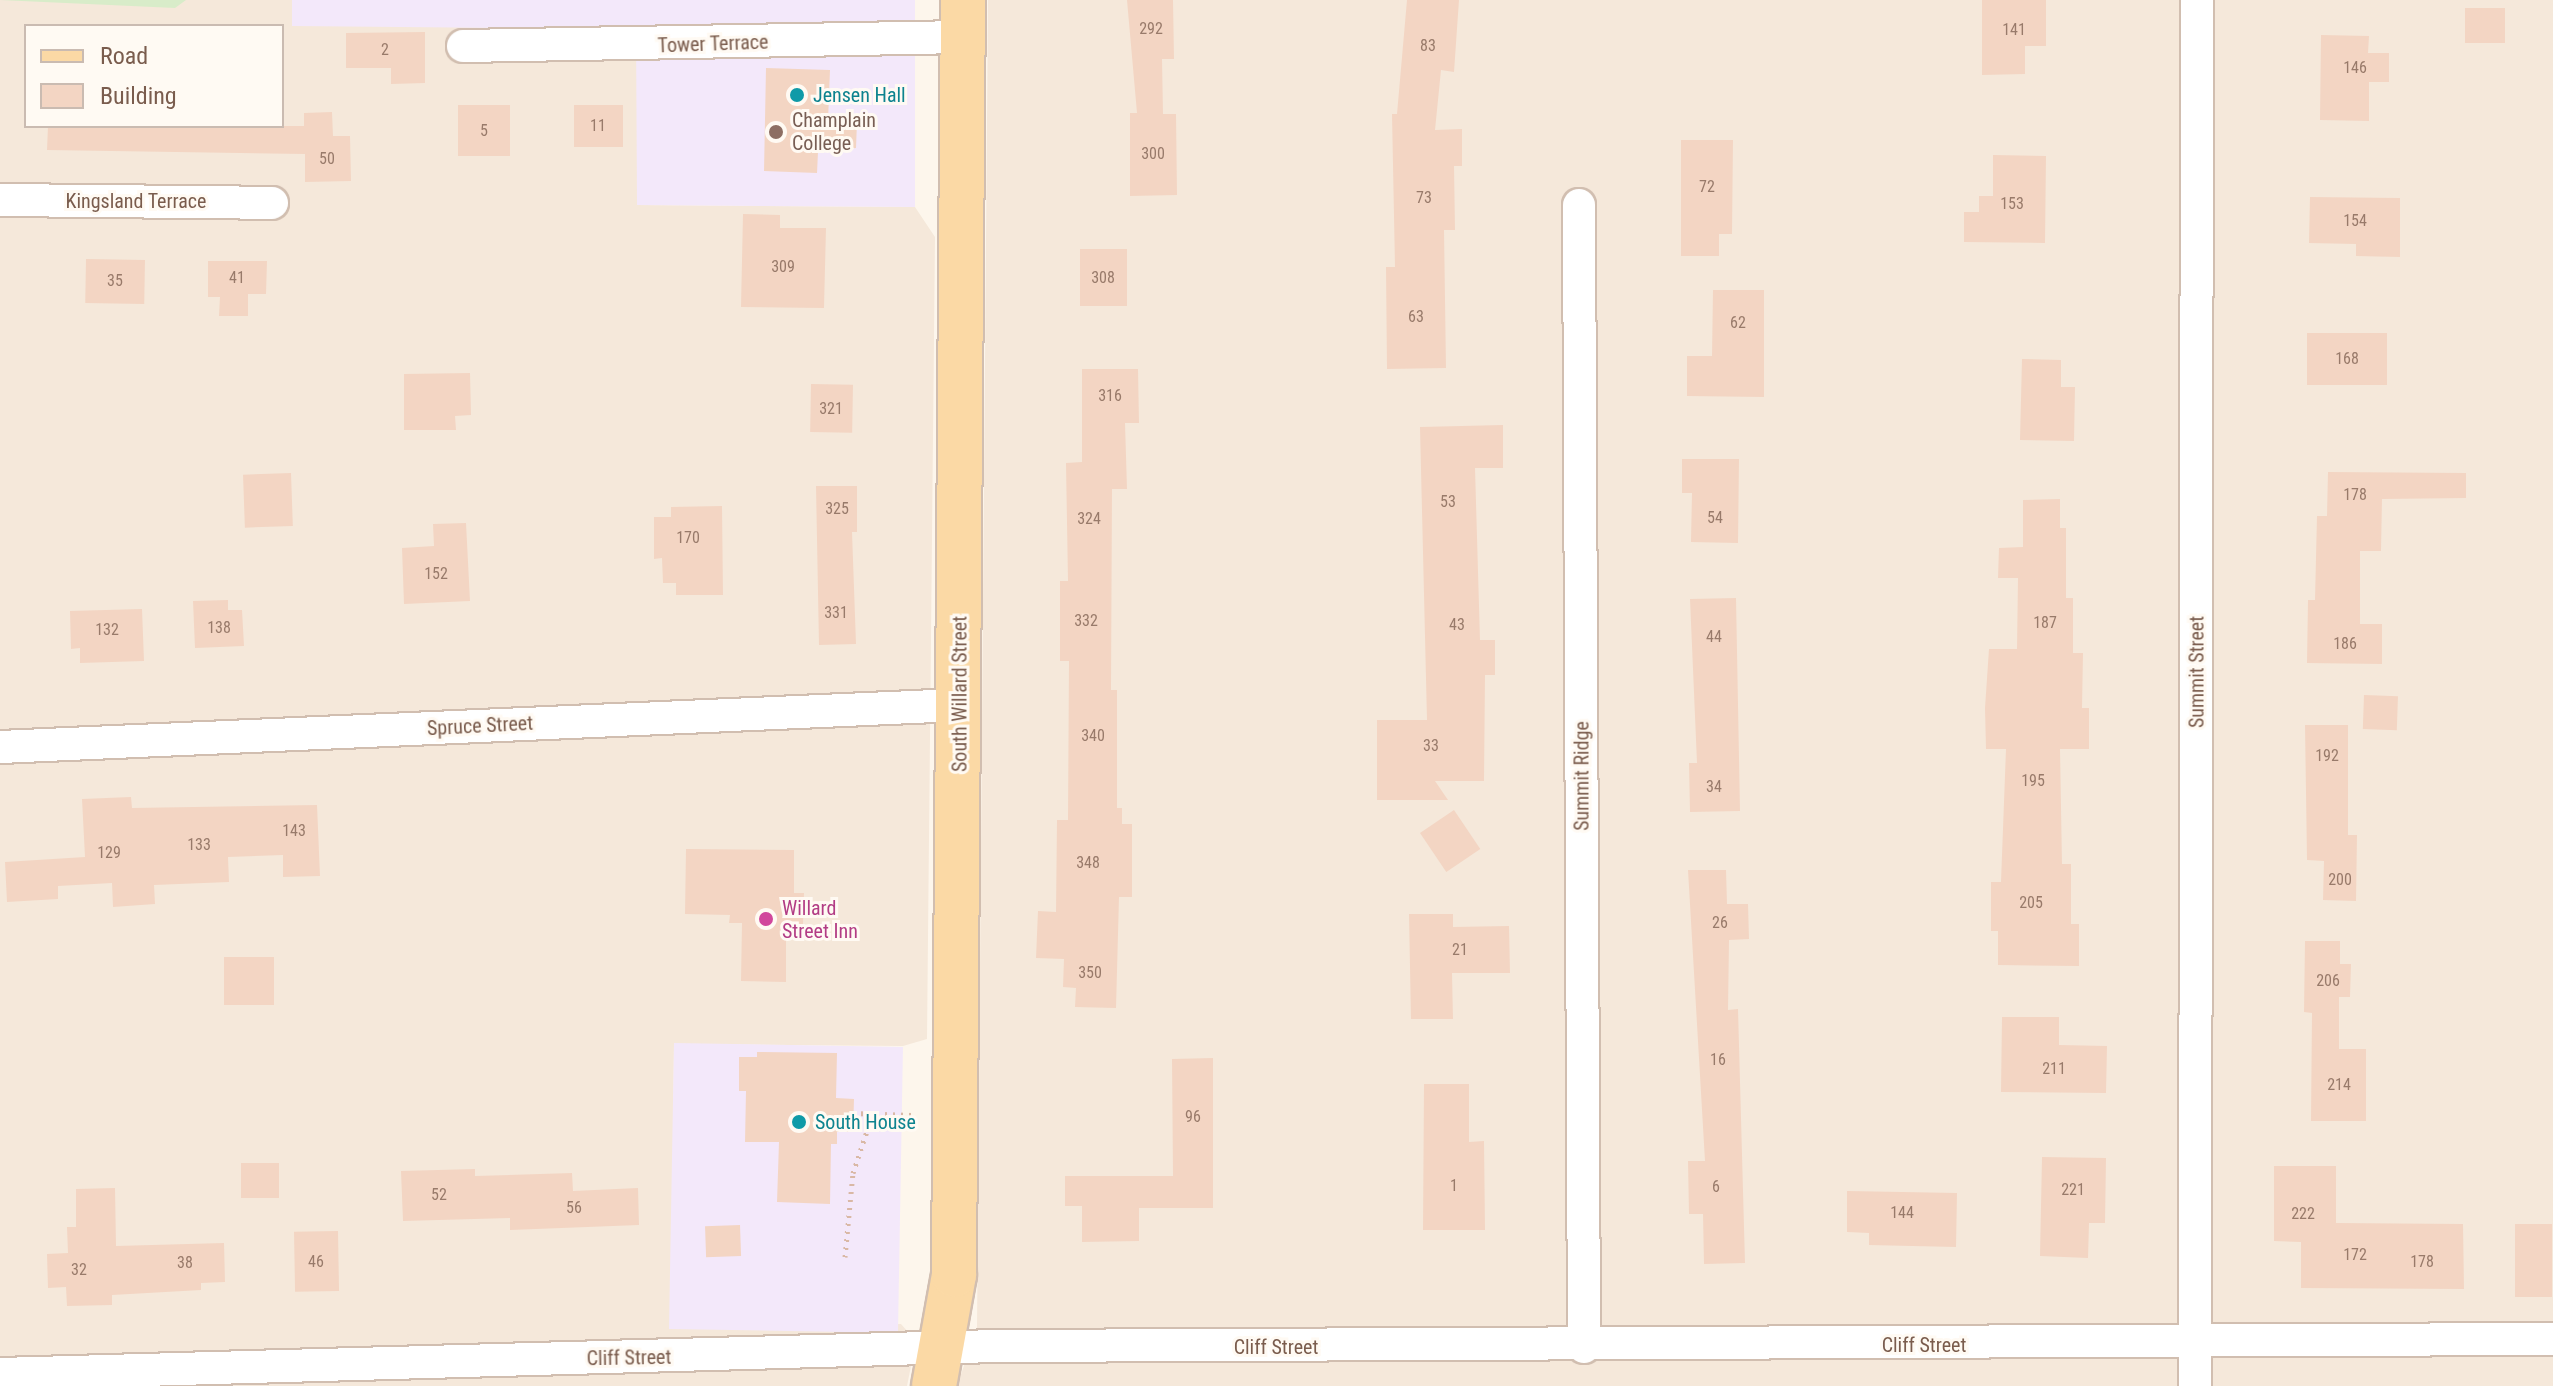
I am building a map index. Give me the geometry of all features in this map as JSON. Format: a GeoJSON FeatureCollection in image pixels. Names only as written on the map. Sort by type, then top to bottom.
{"type":"FeatureCollection","features":[{"type":"Feature","properties":{"kind":"main road","name":"South Willard Street"},"geometry":{"type":"LineString","coordinates":[[939,1367],[954,1275],[963,18]]}},
{"type":"Feature","properties":{"kind":"street","name":"Summit Street"},"geometry":{"type":"LineString","coordinates":[[2195,1386],[2197,0]]}},
{"type":"Feature","properties":{"kind":"street","name":"Tower Terrace"},"geometry":{"type":"LineString","coordinates":[[463,46],[963,18]]}},
{"type":"Feature","properties":{"kind":"street","name":"Kingsland Terrace"},"geometry":{"type":"LineString","coordinates":[[0,200],[272,203]]}},
{"type":"Feature","properties":{"kind":"street","name":"Summit Ridge"},"geometry":{"type":"LineString","coordinates":[[1579,205],[1584,1347]]}},
{"type":"Feature","properties":{"kind":"street","name":"Spruce Street"},"geometry":{"type":"LineString","coordinates":[[0,747],[960,705]]}},
{"type":"Feature","properties":{"kind":"street","name":"Cliff Street"},"geometry":{"type":"LineString","coordinates":[[0,1374],[939,1367],[1584,1347],[2553,1339]]}},
{"type":"Feature","properties":{"kind":"path"},"geometry":{"type":"LineString","coordinates":[[853,1113],[912,1115]]}},
{"type":"Feature","properties":{"kind":"path"},"geometry":{"type":"LineString","coordinates":[[845,1257],[853,1173],[873,1113]]}},
{"type":"Feature","properties":{"kind":"shaded area"},"geometry":{"type":"Polygon","coordinates":[[[0,0],[292,0],[292,25],[637,29],[637,205],[915,207],[935,237],[927,1039],[903,1046],[674,1044],[671,1329],[901,1324],[916,1341],[907,1386],[0,1386],[0,0]]]}},
{"type":"Feature","properties":{"kind":"shaded area","name":"Champlain College"},"geometry":{"type":"Polygon","coordinates":[[[292,0],[915,0],[915,207],[637,205],[636,29],[292,26],[292,0]]]}},
{"type":"Feature","properties":{"kind":"shaded area"},"geometry":{"type":"Polygon","coordinates":[[[988,0],[2553,0],[2553,1386],[957,1386],[977,1328],[988,0]]]}},
{"type":"Feature","properties":{"kind":"shaded area"},"geometry":{"type":"Polygon","coordinates":[[[674,1043],[903,1047],[898,1333],[669,1329],[674,1043]]]}},
{"type":"Feature","properties":{"kind":"green space"},"geometry":{"type":"Polygon","coordinates":[[[0,0],[186,0],[175,8],[0,0]]]}},
{"type":"Feature","properties":{"kind":"building"},"geometry":{"type":"Polygon","coordinates":[[[1127,0],[1173,0],[1174,59],[1162,59],[1163,114],[1176,114],[1177,195],[1130,196],[1130,113],[1137,113],[1127,0]]]}},
{"type":"Feature","properties":{"kind":"building"},"geometry":{"type":"Polygon","coordinates":[[[1407,0],[1459,0],[1454,72],[1441,70],[1435,130],[1462,129],[1462,166],[1454,166],[1455,230],[1444,230],[1446,368],[1387,369],[1386,267],[1395,267],[1392,114],[1397,114],[1407,0]]]}},
{"type":"Feature","properties":{"kind":"building"},"geometry":{"type":"Polygon","coordinates":[[[1982,0],[2046,0],[2046,46],[2025,46],[2025,74],[1982,75],[1982,0]]]}},
{"type":"Feature","properties":{"kind":"building"},"geometry":{"type":"Polygon","coordinates":[[[2465,8],[2505,8],[2505,43],[2465,43],[2465,8]]]}},
{"type":"Feature","properties":{"kind":"building"},"geometry":{"type":"Polygon","coordinates":[[[425,32],[425,83],[391,84],[391,68],[346,68],[346,33],[425,32]]]}},
{"type":"Feature","properties":{"kind":"building"},"geometry":{"type":"Polygon","coordinates":[[[2321,35],[2369,36],[2368,53],[2389,53],[2389,82],[2369,82],[2369,121],[2320,120],[2321,35]]]}},
{"type":"Feature","properties":{"kind":"building","name":"Jensen Hall"},"geometry":{"type":"Polygon","coordinates":[[[766,68],[830,70],[828,121],[857,122],[856,148],[818,152],[817,173],[764,171],[766,68]]]}},
{"type":"Feature","properties":{"kind":"building"},"geometry":{"type":"Polygon","coordinates":[[[458,105],[510,105],[510,156],[458,156],[458,105]]]}},
{"type":"Feature","properties":{"kind":"building"},"geometry":{"type":"Polygon","coordinates":[[[574,105],[623,105],[623,147],[574,147],[574,105]]]}},
{"type":"Feature","properties":{"kind":"building"},"geometry":{"type":"Polygon","coordinates":[[[332,112],[333,136],[350,136],[351,181],[305,182],[305,154],[47,150],[48,128],[284,128],[304,126],[304,113],[332,112]]]}},
{"type":"Feature","properties":{"kind":"building"},"geometry":{"type":"Polygon","coordinates":[[[1681,140],[1733,140],[1732,234],[1719,234],[1719,256],[1681,256],[1681,140]]]}},
{"type":"Feature","properties":{"kind":"building"},"geometry":{"type":"Polygon","coordinates":[[[1993,155],[2046,156],[2045,243],[1964,242],[1964,212],[1979,212],[1979,196],[1993,196],[1993,155]]]}},
{"type":"Feature","properties":{"kind":"building"},"geometry":{"type":"Polygon","coordinates":[[[2310,197],[2400,198],[2400,257],[2356,256],[2356,244],[2309,243],[2310,197]]]}},
{"type":"Feature","properties":{"kind":"building"},"geometry":{"type":"Polygon","coordinates":[[[743,214],[780,215],[780,228],[826,228],[824,308],[741,307],[743,214]]]}},
{"type":"Feature","properties":{"kind":"building"},"geometry":{"type":"Polygon","coordinates":[[[1080,249],[1127,249],[1127,306],[1080,306],[1080,249]]]}},
{"type":"Feature","properties":{"kind":"building"},"geometry":{"type":"Polygon","coordinates":[[[86,259],[145,260],[144,304],[85,303],[86,259]]]}},
{"type":"Feature","properties":{"kind":"building"},"geometry":{"type":"Polygon","coordinates":[[[208,261],[267,261],[266,294],[248,294],[248,316],[219,316],[220,297],[208,297],[208,261]]]}},
{"type":"Feature","properties":{"kind":"building"},"geometry":{"type":"Polygon","coordinates":[[[1713,290],[1764,290],[1764,397],[1687,396],[1687,356],[1712,356],[1713,290]]]}},
{"type":"Feature","properties":{"kind":"building"},"geometry":{"type":"Polygon","coordinates":[[[2307,333],[2387,333],[2387,385],[2307,385],[2307,333]]]}},
{"type":"Feature","properties":{"kind":"building"},"geometry":{"type":"Polygon","coordinates":[[[2022,359],[2061,360],[2061,387],[2075,387],[2074,441],[2020,440],[2022,359]]]}},
{"type":"Feature","properties":{"kind":"building"},"geometry":{"type":"Polygon","coordinates":[[[1082,369],[1138,369],[1139,423],[1125,423],[1127,489],[1112,489],[1111,690],[1117,690],[1117,808],[1122,808],[1122,824],[1132,824],[1132,897],[1119,897],[1116,1008],[1075,1007],[1076,988],[1063,987],[1064,959],[1036,958],[1038,911],[1056,912],[1057,820],[1068,820],[1069,661],[1060,661],[1060,581],[1068,581],[1066,463],[1082,462],[1082,369]]]}},
{"type":"Feature","properties":{"kind":"building"},"geometry":{"type":"Polygon","coordinates":[[[470,373],[471,415],[455,416],[456,430],[404,430],[404,374],[470,373]]]}},
{"type":"Feature","properties":{"kind":"building"},"geometry":{"type":"Polygon","coordinates":[[[811,384],[853,385],[852,433],[810,432],[811,384]]]}},
{"type":"Feature","properties":{"kind":"building"},"geometry":{"type":"Polygon","coordinates":[[[1503,425],[1503,468],[1475,468],[1480,640],[1495,640],[1495,675],[1485,675],[1484,781],[1435,781],[1448,800],[1377,800],[1377,720],[1427,720],[1420,427],[1503,425]]]}},
{"type":"Feature","properties":{"kind":"building"},"geometry":{"type":"Polygon","coordinates":[[[1682,459],[1739,459],[1738,543],[1691,542],[1692,493],[1682,493],[1682,459]]]}},
{"type":"Feature","properties":{"kind":"building"},"geometry":{"type":"Polygon","coordinates":[[[2328,472],[2466,473],[2466,498],[2382,499],[2381,551],[2360,551],[2360,624],[2382,624],[2382,664],[2307,663],[2308,600],[2315,600],[2317,516],[2327,516],[2328,472]]]}},
{"type":"Feature","properties":{"kind":"building"},"geometry":{"type":"Polygon","coordinates":[[[291,473],[293,526],[245,528],[243,475],[291,473]]]}},
{"type":"Feature","properties":{"kind":"building"},"geometry":{"type":"Polygon","coordinates":[[[816,486],[857,486],[857,532],[852,532],[856,644],[819,645],[816,486]]]}},
{"type":"Feature","properties":{"kind":"building"},"geometry":{"type":"Polygon","coordinates":[[[2060,499],[2060,528],[2066,528],[2066,598],[2073,598],[2073,653],[2083,653],[2082,708],[2089,708],[2089,749],[2060,749],[2062,864],[2071,864],[2071,924],[2079,924],[2079,966],[1998,965],[1998,931],[1991,931],[1991,882],[2001,882],[2006,749],[1986,749],[1985,708],[1989,649],[2017,649],[2018,578],[1998,578],[1999,548],[2023,547],[2023,500],[2060,499]]]}},
{"type":"Feature","properties":{"kind":"building"},"geometry":{"type":"Polygon","coordinates":[[[722,506],[723,595],[676,595],[676,583],[663,583],[662,558],[654,559],[654,517],[671,517],[671,507],[722,506]]]}},
{"type":"Feature","properties":{"kind":"building"},"geometry":{"type":"Polygon","coordinates":[[[466,523],[470,601],[404,604],[402,548],[434,546],[433,524],[466,523]]]}},
{"type":"Feature","properties":{"kind":"building"},"geometry":{"type":"Polygon","coordinates":[[[1736,598],[1740,811],[1690,812],[1689,763],[1697,763],[1690,599],[1736,598]]]}},
{"type":"Feature","properties":{"kind":"building"},"geometry":{"type":"Polygon","coordinates":[[[228,600],[228,610],[242,610],[244,646],[195,648],[193,601],[228,600]]]}},
{"type":"Feature","properties":{"kind":"building"},"geometry":{"type":"Polygon","coordinates":[[[142,609],[144,661],[80,663],[80,648],[71,649],[70,611],[142,609]]]}},
{"type":"Feature","properties":{"kind":"building"},"geometry":{"type":"Polygon","coordinates":[[[2364,695],[2398,696],[2397,730],[2363,729],[2364,695]]]}},
{"type":"Feature","properties":{"kind":"building"},"geometry":{"type":"Polygon","coordinates":[[[2305,725],[2348,725],[2348,835],[2357,835],[2356,901],[2323,900],[2324,861],[2307,860],[2305,725]]]}},
{"type":"Feature","properties":{"kind":"building"},"geometry":{"type":"Polygon","coordinates":[[[131,797],[132,808],[317,805],[320,876],[283,877],[283,855],[228,857],[229,882],[154,885],[155,904],[113,907],[112,883],[58,886],[58,899],[7,902],[5,862],[85,857],[82,799],[131,797]]]}},
{"type":"Feature","properties":{"kind":"building"},"geometry":{"type":"Polygon","coordinates":[[[1454,810],[1480,849],[1446,872],[1420,833],[1454,810]]]}},
{"type":"Feature","properties":{"kind":"building","name":"Willard Street Inn"},"geometry":{"type":"Polygon","coordinates":[[[686,849],[794,850],[794,893],[804,893],[803,924],[786,924],[786,982],[741,981],[742,923],[729,923],[730,915],[685,914],[686,849]]]}},
{"type":"Feature","properties":{"kind":"building"},"geometry":{"type":"Polygon","coordinates":[[[1688,870],[1726,870],[1727,904],[1748,904],[1749,939],[1729,940],[1728,1010],[1738,1009],[1745,1263],[1704,1264],[1703,1214],[1689,1214],[1688,1161],[1705,1161],[1688,870]]]}},
{"type":"Feature","properties":{"kind":"building"},"geometry":{"type":"Polygon","coordinates":[[[1409,914],[1453,914],[1453,927],[1509,926],[1510,973],[1452,973],[1453,1019],[1411,1019],[1409,914]]]}},
{"type":"Feature","properties":{"kind":"building"},"geometry":{"type":"Polygon","coordinates":[[[2305,941],[2340,941],[2340,964],[2351,964],[2350,997],[2339,997],[2339,1049],[2366,1049],[2366,1121],[2311,1121],[2312,1013],[2304,1012],[2305,941]]]}},
{"type":"Feature","properties":{"kind":"building"},"geometry":{"type":"Polygon","coordinates":[[[224,957],[274,957],[274,1005],[224,1005],[224,957]]]}},
{"type":"Feature","properties":{"kind":"building"},"geometry":{"type":"Polygon","coordinates":[[[2002,1017],[2059,1017],[2059,1045],[2107,1046],[2106,1093],[2001,1092],[2002,1017]]]}},
{"type":"Feature","properties":{"kind":"building","name":"South House"},"geometry":{"type":"Polygon","coordinates":[[[757,1052],[837,1053],[836,1098],[854,1099],[853,1132],[837,1132],[837,1144],[831,1144],[830,1204],[777,1202],[779,1142],[745,1142],[746,1091],[739,1091],[739,1057],[757,1057],[757,1052]]]}},
{"type":"Feature","properties":{"kind":"building"},"geometry":{"type":"Polygon","coordinates":[[[1213,1058],[1213,1208],[1139,1208],[1139,1241],[1082,1242],[1082,1206],[1065,1206],[1065,1176],[1173,1176],[1172,1059],[1213,1058]]]}},
{"type":"Feature","properties":{"kind":"building"},"geometry":{"type":"Polygon","coordinates":[[[1424,1084],[1469,1084],[1469,1142],[1484,1141],[1485,1230],[1423,1230],[1424,1084]]]}},
{"type":"Feature","properties":{"kind":"building"},"geometry":{"type":"Polygon","coordinates":[[[2042,1157],[2106,1158],[2105,1223],[2089,1223],[2088,1258],[2040,1256],[2042,1157]]]}},
{"type":"Feature","properties":{"kind":"building"},"geometry":{"type":"Polygon","coordinates":[[[241,1163],[279,1163],[279,1198],[241,1198],[241,1163]]]}},
{"type":"Feature","properties":{"kind":"building"},"geometry":{"type":"Polygon","coordinates":[[[2274,1166],[2336,1166],[2336,1223],[2463,1224],[2464,1289],[2301,1288],[2301,1242],[2274,1241],[2274,1166]]]}},
{"type":"Feature","properties":{"kind":"building"},"geometry":{"type":"Polygon","coordinates":[[[475,1169],[475,1176],[572,1173],[573,1191],[638,1188],[639,1225],[510,1230],[510,1218],[403,1221],[401,1171],[475,1169]]]}},
{"type":"Feature","properties":{"kind":"building"},"geometry":{"type":"Polygon","coordinates":[[[115,1188],[116,1246],[224,1243],[225,1282],[201,1283],[201,1290],[112,1295],[112,1305],[67,1306],[66,1287],[48,1288],[47,1254],[68,1253],[67,1227],[76,1227],[76,1189],[115,1188]]]}},
{"type":"Feature","properties":{"kind":"building"},"geometry":{"type":"Polygon","coordinates":[[[1847,1191],[1957,1193],[1956,1247],[1869,1245],[1869,1233],[1847,1232],[1847,1191]]]}},
{"type":"Feature","properties":{"kind":"building"},"geometry":{"type":"Polygon","coordinates":[[[2515,1224],[2552,1224],[2552,1297],[2515,1297],[2515,1224]]]}},
{"type":"Feature","properties":{"kind":"building"},"geometry":{"type":"Polygon","coordinates":[[[740,1225],[741,1256],[706,1257],[705,1226],[740,1225]]]}},
{"type":"Feature","properties":{"kind":"building"},"geometry":{"type":"Polygon","coordinates":[[[338,1231],[339,1291],[295,1292],[294,1232],[338,1231]]]}},
{"type":"Feature","properties":{"kind":"place","name":"Jensen Hall"},"geometry":{"type":"Point","coordinates":[797,95]}},
{"type":"Feature","properties":{"kind":"place","name":"Champlain College"},"geometry":{"type":"Point","coordinates":[776,132]}},
{"type":"Feature","properties":{"kind":"place","name":"Willard Street Inn"},"geometry":{"type":"Point","coordinates":[766,919]}},
{"type":"Feature","properties":{"kind":"place","name":"South House"},"geometry":{"type":"Point","coordinates":[799,1122]}}]}
